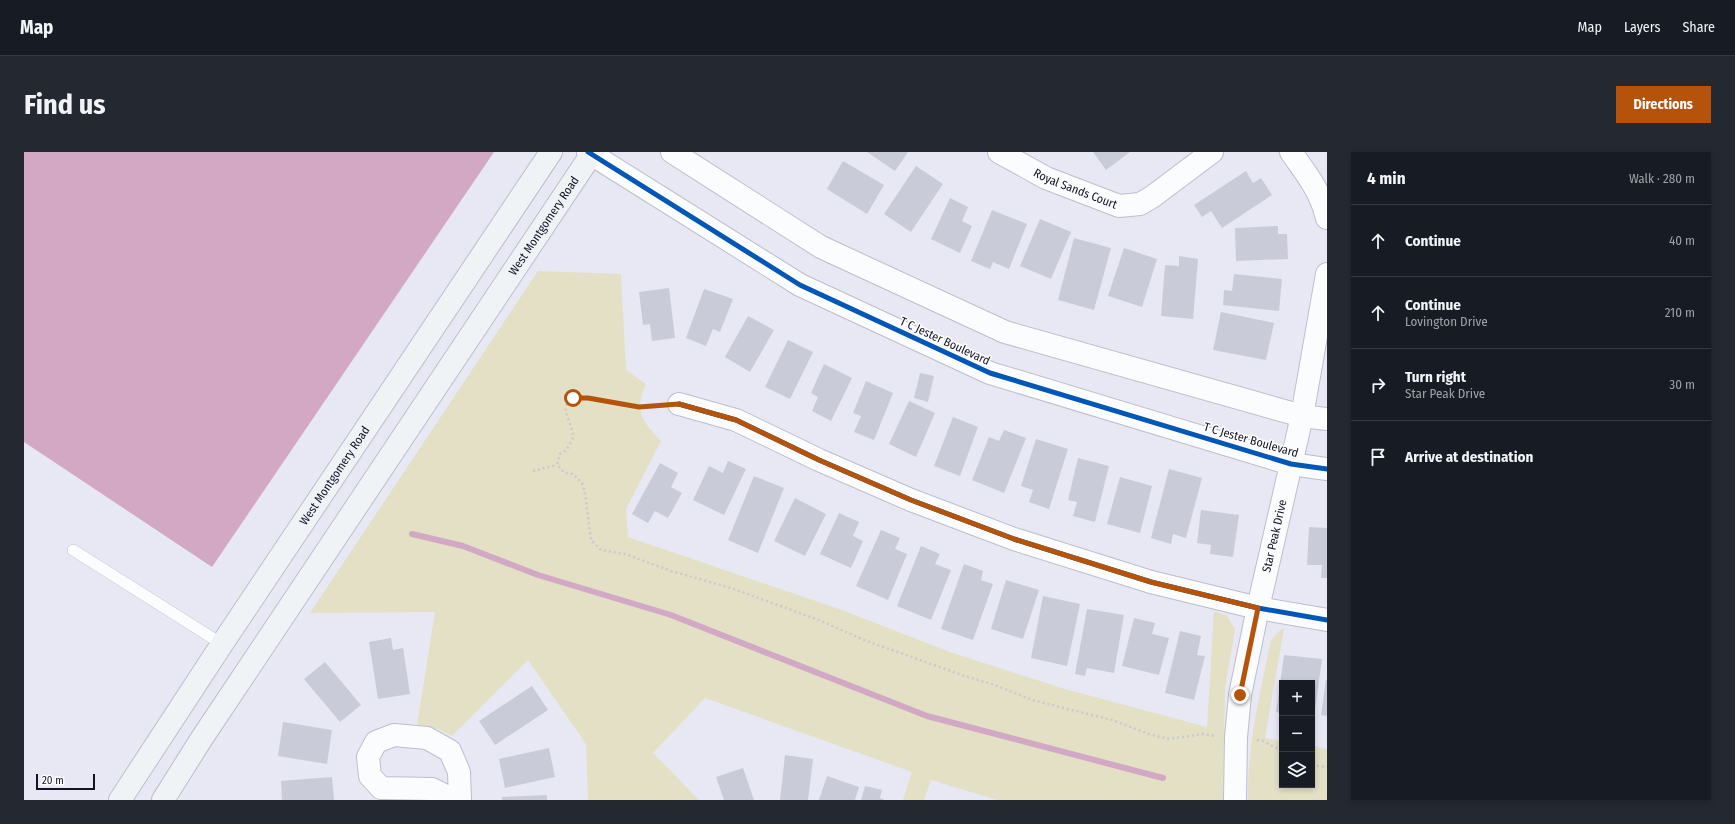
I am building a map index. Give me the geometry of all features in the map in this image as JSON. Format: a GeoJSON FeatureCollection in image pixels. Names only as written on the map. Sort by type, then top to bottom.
{"type":"FeatureCollection","features":[{"type":"Feature","properties":{"kind":"main road","name":"West Montgomery Road"},"geometry":{"type":"LineString","coordinates":[[120,800],[222,644],[551,152]]}},
{"type":"Feature","properties":{"kind":"main road","name":"West Montgomery Road"},"geometry":{"type":"LineString","coordinates":[[163,800],[206,731],[591,153]]}},
{"type":"Feature","properties":{"kind":"street"},"geometry":{"type":"LineString","coordinates":[[672,152],[821,247],[1005,332],[1302,416],[1327,419]]}},
{"type":"Feature","properties":{"kind":"street","name":"Royal Sands Court"},"geometry":{"type":"LineString","coordinates":[[999,152],[1046,178],[1119,206],[1140,204],[1152,197],[1212,152]]}},
{"type":"Feature","properties":{"kind":"street"},"geometry":{"type":"LineString","coordinates":[[1290,152],[1312,181],[1323,201],[1327,218]]}},
{"type":"Feature","properties":{"kind":"street","name":"T C Jester Boulevard"},"geometry":{"type":"LineString","coordinates":[[591,153],[800,285],[990,373],[1291,464],[1327,469]]}},
{"type":"Feature","properties":{"kind":"street","name":"Star Peak Drive"},"geometry":{"type":"LineString","coordinates":[[1235,800],[1236,738],[1240,695],[1258,608],[1302,416],[1327,274]]}},
{"type":"Feature","properties":{"kind":"street"},"geometry":{"type":"LineString","coordinates":[[679,404],[736,420],[819,460],[911,500],[1014,539],[1151,582],[1258,608],[1327,620]]}},
{"type":"Feature","properties":{"kind":"street"},"geometry":{"type":"LineString","coordinates":[[454,800],[432,789],[381,788],[370,776],[368,757],[376,742],[394,735],[427,738],[450,751],[459,772],[460,800]]}},
{"type":"Feature","properties":{"kind":"lane"},"geometry":{"type":"LineString","coordinates":[[74,550],[222,644]]}},
{"type":"Feature","properties":{"kind":"path"},"geometry":{"type":"LineString","coordinates":[[557,465],[560,454],[568,449],[573,436],[566,409],[567,404],[573,398],[588,398],[639,407],[679,404]]}},
{"type":"Feature","properties":{"kind":"path"},"geometry":{"type":"LineString","coordinates":[[533,471],[557,465]]}},
{"type":"Feature","properties":{"kind":"path"},"geometry":{"type":"LineString","coordinates":[[557,465],[565,473],[573,474],[582,483],[586,492],[591,540],[601,550],[625,554],[671,571],[731,588],[819,620],[864,640],[962,676],[995,685],[1032,700],[1112,720],[1149,734],[1168,739],[1202,734],[1263,741],[1279,749]]}},
{"type":"Feature","properties":{"kind":"path"},"geometry":{"type":"LineString","coordinates":[[1315,765],[1327,767]]}},
{"type":"Feature","properties":{"kind":"shaded area"},"geometry":{"type":"Polygon","coordinates":[[[24,152],[494,152],[212,567],[24,442],[24,152]]]}},
{"type":"Feature","properties":{"kind":"shaded area"},"geometry":{"type":"Polygon","coordinates":[[[538,271],[621,274],[626,370],[646,384],[640,401],[640,408],[644,421],[661,441],[626,509],[628,537],[842,610],[950,652],[1065,689],[1207,727],[1214,611],[1227,616],[1235,629],[1225,689],[1223,800],[997,800],[931,780],[924,800],[903,800],[912,772],[705,698],[653,753],[699,800],[588,800],[586,744],[528,660],[452,736],[439,729],[417,725],[435,612],[310,613],[538,271]]]}},
{"type":"Feature","properties":{"kind":"shaded area"},"geometry":{"type":"Polygon","coordinates":[[[1284,628],[1265,738],[1279,740],[1279,788],[1315,788],[1315,747],[1327,749],[1327,800],[1248,800],[1248,780],[1255,720],[1271,640],[1284,628]]]}},
{"type":"Feature","properties":{"kind":"building"},"geometry":{"type":"Polygon","coordinates":[[[867,152],[908,152],[895,171],[867,152]]]}},
{"type":"Feature","properties":{"kind":"building"},"geometry":{"type":"Polygon","coordinates":[[[1093,152],[1130,152],[1106,170],[1093,152]]]}},
{"type":"Feature","properties":{"kind":"building"},"geometry":{"type":"Polygon","coordinates":[[[843,161],[884,185],[867,214],[827,189],[843,161]]]}},
{"type":"Feature","properties":{"kind":"building"},"geometry":{"type":"Polygon","coordinates":[[[916,166],[943,184],[911,232],[884,214],[916,166]]]}},
{"type":"Feature","properties":{"kind":"building"},"geometry":{"type":"Polygon","coordinates":[[[1246,171],[1253,183],[1261,178],[1272,195],[1222,228],[1211,211],[1202,217],[1194,205],[1246,171]]]}},
{"type":"Feature","properties":{"kind":"building"},"geometry":{"type":"Polygon","coordinates":[[[950,198],[968,207],[962,221],[972,226],[960,253],[931,239],[950,198]]]}},
{"type":"Feature","properties":{"kind":"building"},"geometry":{"type":"Polygon","coordinates":[[[992,210],[1027,224],[1009,269],[993,262],[990,269],[971,261],[992,210]]]}},
{"type":"Feature","properties":{"kind":"building"},"geometry":{"type":"Polygon","coordinates":[[[1040,219],[1071,232],[1051,279],[1020,266],[1040,219]]]}},
{"type":"Feature","properties":{"kind":"building"},"geometry":{"type":"Polygon","coordinates":[[[1278,226],[1278,234],[1287,234],[1288,259],[1236,261],[1235,228],[1278,226]]]}},
{"type":"Feature","properties":{"kind":"building"},"geometry":{"type":"Polygon","coordinates":[[[1074,238],[1111,248],[1094,310],[1058,300],[1074,238]]]}},
{"type":"Feature","properties":{"kind":"building"},"geometry":{"type":"Polygon","coordinates":[[[1124,248],[1157,259],[1142,307],[1108,296],[1124,248]]]}},
{"type":"Feature","properties":{"kind":"building"},"geometry":{"type":"Polygon","coordinates":[[[1179,256],[1198,259],[1193,319],[1161,316],[1165,265],[1179,266],[1179,256]]]}},
{"type":"Feature","properties":{"kind":"building"},"geometry":{"type":"Polygon","coordinates":[[[1234,274],[1282,279],[1279,311],[1223,305],[1224,290],[1232,291],[1234,274]]]}},
{"type":"Feature","properties":{"kind":"building"},"geometry":{"type":"Polygon","coordinates":[[[669,288],[675,338],[652,341],[650,324],[643,325],[639,292],[669,288]]]}},
{"type":"Feature","properties":{"kind":"building"},"geometry":{"type":"Polygon","coordinates":[[[704,289],[733,299],[720,332],[713,329],[706,346],[686,338],[704,289]]]}},
{"type":"Feature","properties":{"kind":"building"},"geometry":{"type":"Polygon","coordinates":[[[1221,312],[1274,323],[1266,360],[1213,350],[1221,312]]]}},
{"type":"Feature","properties":{"kind":"building"},"geometry":{"type":"Polygon","coordinates":[[[748,316],[774,330],[750,372],[725,357],[748,316]]]}},
{"type":"Feature","properties":{"kind":"building"},"geometry":{"type":"Polygon","coordinates":[[[788,340],[813,352],[790,399],[765,387],[788,340]]]}},
{"type":"Feature","properties":{"kind":"building"},"geometry":{"type":"Polygon","coordinates":[[[824,364],[852,378],[831,421],[812,411],[818,397],[811,393],[824,364]]]}},
{"type":"Feature","properties":{"kind":"building"},"geometry":{"type":"Polygon","coordinates":[[[920,373],[934,376],[928,402],[914,398],[920,373]]]}},
{"type":"Feature","properties":{"kind":"building"},"geometry":{"type":"Polygon","coordinates":[[[866,381],[893,393],[874,440],[854,432],[861,416],[853,413],[866,381]]]}},
{"type":"Feature","properties":{"kind":"building"},"geometry":{"type":"Polygon","coordinates":[[[909,401],[935,413],[916,457],[889,444],[909,401]]]}},
{"type":"Feature","properties":{"kind":"building"},"geometry":{"type":"Polygon","coordinates":[[[953,417],[978,427],[960,476],[934,466],[953,417]]]}},
{"type":"Feature","properties":{"kind":"building"},"geometry":{"type":"Polygon","coordinates":[[[1004,430],[1026,438],[1004,493],[972,480],[989,437],[999,441],[1004,430]]]}},
{"type":"Feature","properties":{"kind":"building"},"geometry":{"type":"Polygon","coordinates":[[[1036,439],[1068,449],[1049,509],[1029,502],[1033,490],[1021,486],[1036,439]]]}},
{"type":"Feature","properties":{"kind":"building"},"geometry":{"type":"Polygon","coordinates":[[[1078,458],[1109,466],[1095,522],[1073,516],[1077,502],[1068,500],[1078,458]]]}},
{"type":"Feature","properties":{"kind":"building"},"geometry":{"type":"Polygon","coordinates":[[[728,461],[746,469],[724,515],[693,500],[709,466],[723,473],[728,461]]]}},
{"type":"Feature","properties":{"kind":"building"},"geometry":{"type":"Polygon","coordinates":[[[660,463],[678,473],[671,487],[682,493],[668,518],[655,511],[648,523],[632,514],[660,463]]]}},
{"type":"Feature","properties":{"kind":"building"},"geometry":{"type":"Polygon","coordinates":[[[1169,469],[1202,478],[1186,538],[1173,534],[1171,544],[1151,538],[1169,469]]]}},
{"type":"Feature","properties":{"kind":"building"},"geometry":{"type":"Polygon","coordinates":[[[754,476],[784,488],[758,553],[728,540],[754,476]]]}},
{"type":"Feature","properties":{"kind":"building"},"geometry":{"type":"Polygon","coordinates":[[[1120,477],[1152,486],[1140,533],[1107,524],[1120,477]]]}},
{"type":"Feature","properties":{"kind":"building"},"geometry":{"type":"Polygon","coordinates":[[[795,498],[826,514],[805,556],[774,541],[795,498]]]}},
{"type":"Feature","properties":{"kind":"building"},"geometry":{"type":"Polygon","coordinates":[[[1201,510],[1239,515],[1233,557],[1210,554],[1211,545],[1197,543],[1201,510]]]}},
{"type":"Feature","properties":{"kind":"building"},"geometry":{"type":"Polygon","coordinates":[[[839,513],[859,522],[853,536],[863,541],[851,568],[820,554],[839,513]]]}},
{"type":"Feature","properties":{"kind":"building"},"geometry":{"type":"Polygon","coordinates":[[[1309,527],[1327,528],[1327,578],[1321,578],[1322,565],[1307,565],[1309,527]]]}},
{"type":"Feature","properties":{"kind":"building"},"geometry":{"type":"Polygon","coordinates":[[[881,530],[900,538],[895,549],[907,554],[888,600],[856,586],[881,530]]]}},
{"type":"Feature","properties":{"kind":"building"},"geometry":{"type":"Polygon","coordinates":[[[921,546],[940,554],[935,564],[951,570],[931,620],[897,606],[921,546]]]}},
{"type":"Feature","properties":{"kind":"building"},"geometry":{"type":"Polygon","coordinates":[[[964,564],[983,571],[981,580],[993,584],[973,640],[941,629],[964,564]]]}},
{"type":"Feature","properties":{"kind":"building"},"geometry":{"type":"Polygon","coordinates":[[[1006,580],[1039,590],[1023,639],[991,629],[1006,580]]]}},
{"type":"Feature","properties":{"kind":"building"},"geometry":{"type":"Polygon","coordinates":[[[1043,596],[1080,604],[1067,666],[1031,658],[1043,596]]]}},
{"type":"Feature","properties":{"kind":"building"},"geometry":{"type":"Polygon","coordinates":[[[1087,609],[1124,615],[1114,673],[1087,668],[1085,676],[1075,674],[1087,609]]]}},
{"type":"Feature","properties":{"kind":"building"},"geometry":{"type":"Polygon","coordinates":[[[1134,618],[1155,623],[1152,634],[1169,638],[1159,675],[1122,666],[1134,618]]]}},
{"type":"Feature","properties":{"kind":"building"},"geometry":{"type":"Polygon","coordinates":[[[1180,631],[1201,636],[1197,655],[1205,656],[1194,700],[1165,693],[1180,631]]]}},
{"type":"Feature","properties":{"kind":"building"},"geometry":{"type":"Polygon","coordinates":[[[391,638],[393,650],[403,648],[410,694],[378,699],[369,642],[391,638]]]}},
{"type":"Feature","properties":{"kind":"building"},"geometry":{"type":"Polygon","coordinates":[[[1284,655],[1322,659],[1315,710],[1315,680],[1280,680],[1284,655]]]}},
{"type":"Feature","properties":{"kind":"building"},"geometry":{"type":"Polygon","coordinates":[[[325,662],[361,705],[340,722],[304,679],[325,662]]]}},
{"type":"Feature","properties":{"kind":"building"},"geometry":{"type":"Polygon","coordinates":[[[1327,680],[1327,716],[1321,715],[1327,680]]]}},
{"type":"Feature","properties":{"kind":"building"},"geometry":{"type":"Polygon","coordinates":[[[532,686],[548,710],[495,745],[479,721],[532,686]]]}},
{"type":"Feature","properties":{"kind":"building"},"geometry":{"type":"Polygon","coordinates":[[[1279,691],[1279,712],[1276,712],[1279,691]]]}},
{"type":"Feature","properties":{"kind":"building"},"geometry":{"type":"Polygon","coordinates":[[[283,722],[332,730],[327,764],[278,756],[283,722]]]}},
{"type":"Feature","properties":{"kind":"building"},"geometry":{"type":"Polygon","coordinates":[[[549,748],[555,777],[505,788],[499,759],[549,748]]]}},
{"type":"Feature","properties":{"kind":"building"},"geometry":{"type":"Polygon","coordinates":[[[785,755],[813,759],[808,800],[780,800],[785,755]]]}},
{"type":"Feature","properties":{"kind":"building"},"geometry":{"type":"Polygon","coordinates":[[[743,768],[754,800],[724,800],[716,777],[743,768]]]}},
{"type":"Feature","properties":{"kind":"building"},"geometry":{"type":"Polygon","coordinates":[[[827,776],[859,787],[855,800],[819,800],[827,776]]]}},
{"type":"Feature","properties":{"kind":"building"},"geometry":{"type":"Polygon","coordinates":[[[332,777],[334,800],[282,800],[281,781],[332,777]]]}},
{"type":"Feature","properties":{"kind":"building"},"geometry":{"type":"Polygon","coordinates":[[[865,786],[882,790],[880,798],[885,800],[861,800],[865,786]]]}},
{"type":"Feature","properties":{"kind":"building"},"geometry":{"type":"Polygon","coordinates":[[[547,795],[547,800],[502,800],[502,797],[547,795]]]}},
{"type":"Feature","properties":{"kind":"waterway"},"geometry":{"type":"LineString","coordinates":[[412,534],[463,546],[538,575],[671,615],[927,716],[1163,778]]}},
{"type":"Feature","properties":{"kind":"cycle path"},"geometry":{"type":"LineString","coordinates":[[588,152],[800,285],[990,373],[1291,464],[1327,469]]}},
{"type":"Feature","properties":{"kind":"cycle path"},"geometry":{"type":"LineString","coordinates":[[679,404],[736,420],[819,460],[911,500],[1014,539],[1151,582],[1258,608],[1327,620]]}},
{"type":"Feature","properties":{"kind":"route"},"geometry":{"type":"LineString","coordinates":[[573,398],[588,398],[639,407],[679,404],[736,420],[819,460],[911,500],[1014,539],[1151,582],[1258,608],[1240,695]]}}]}
